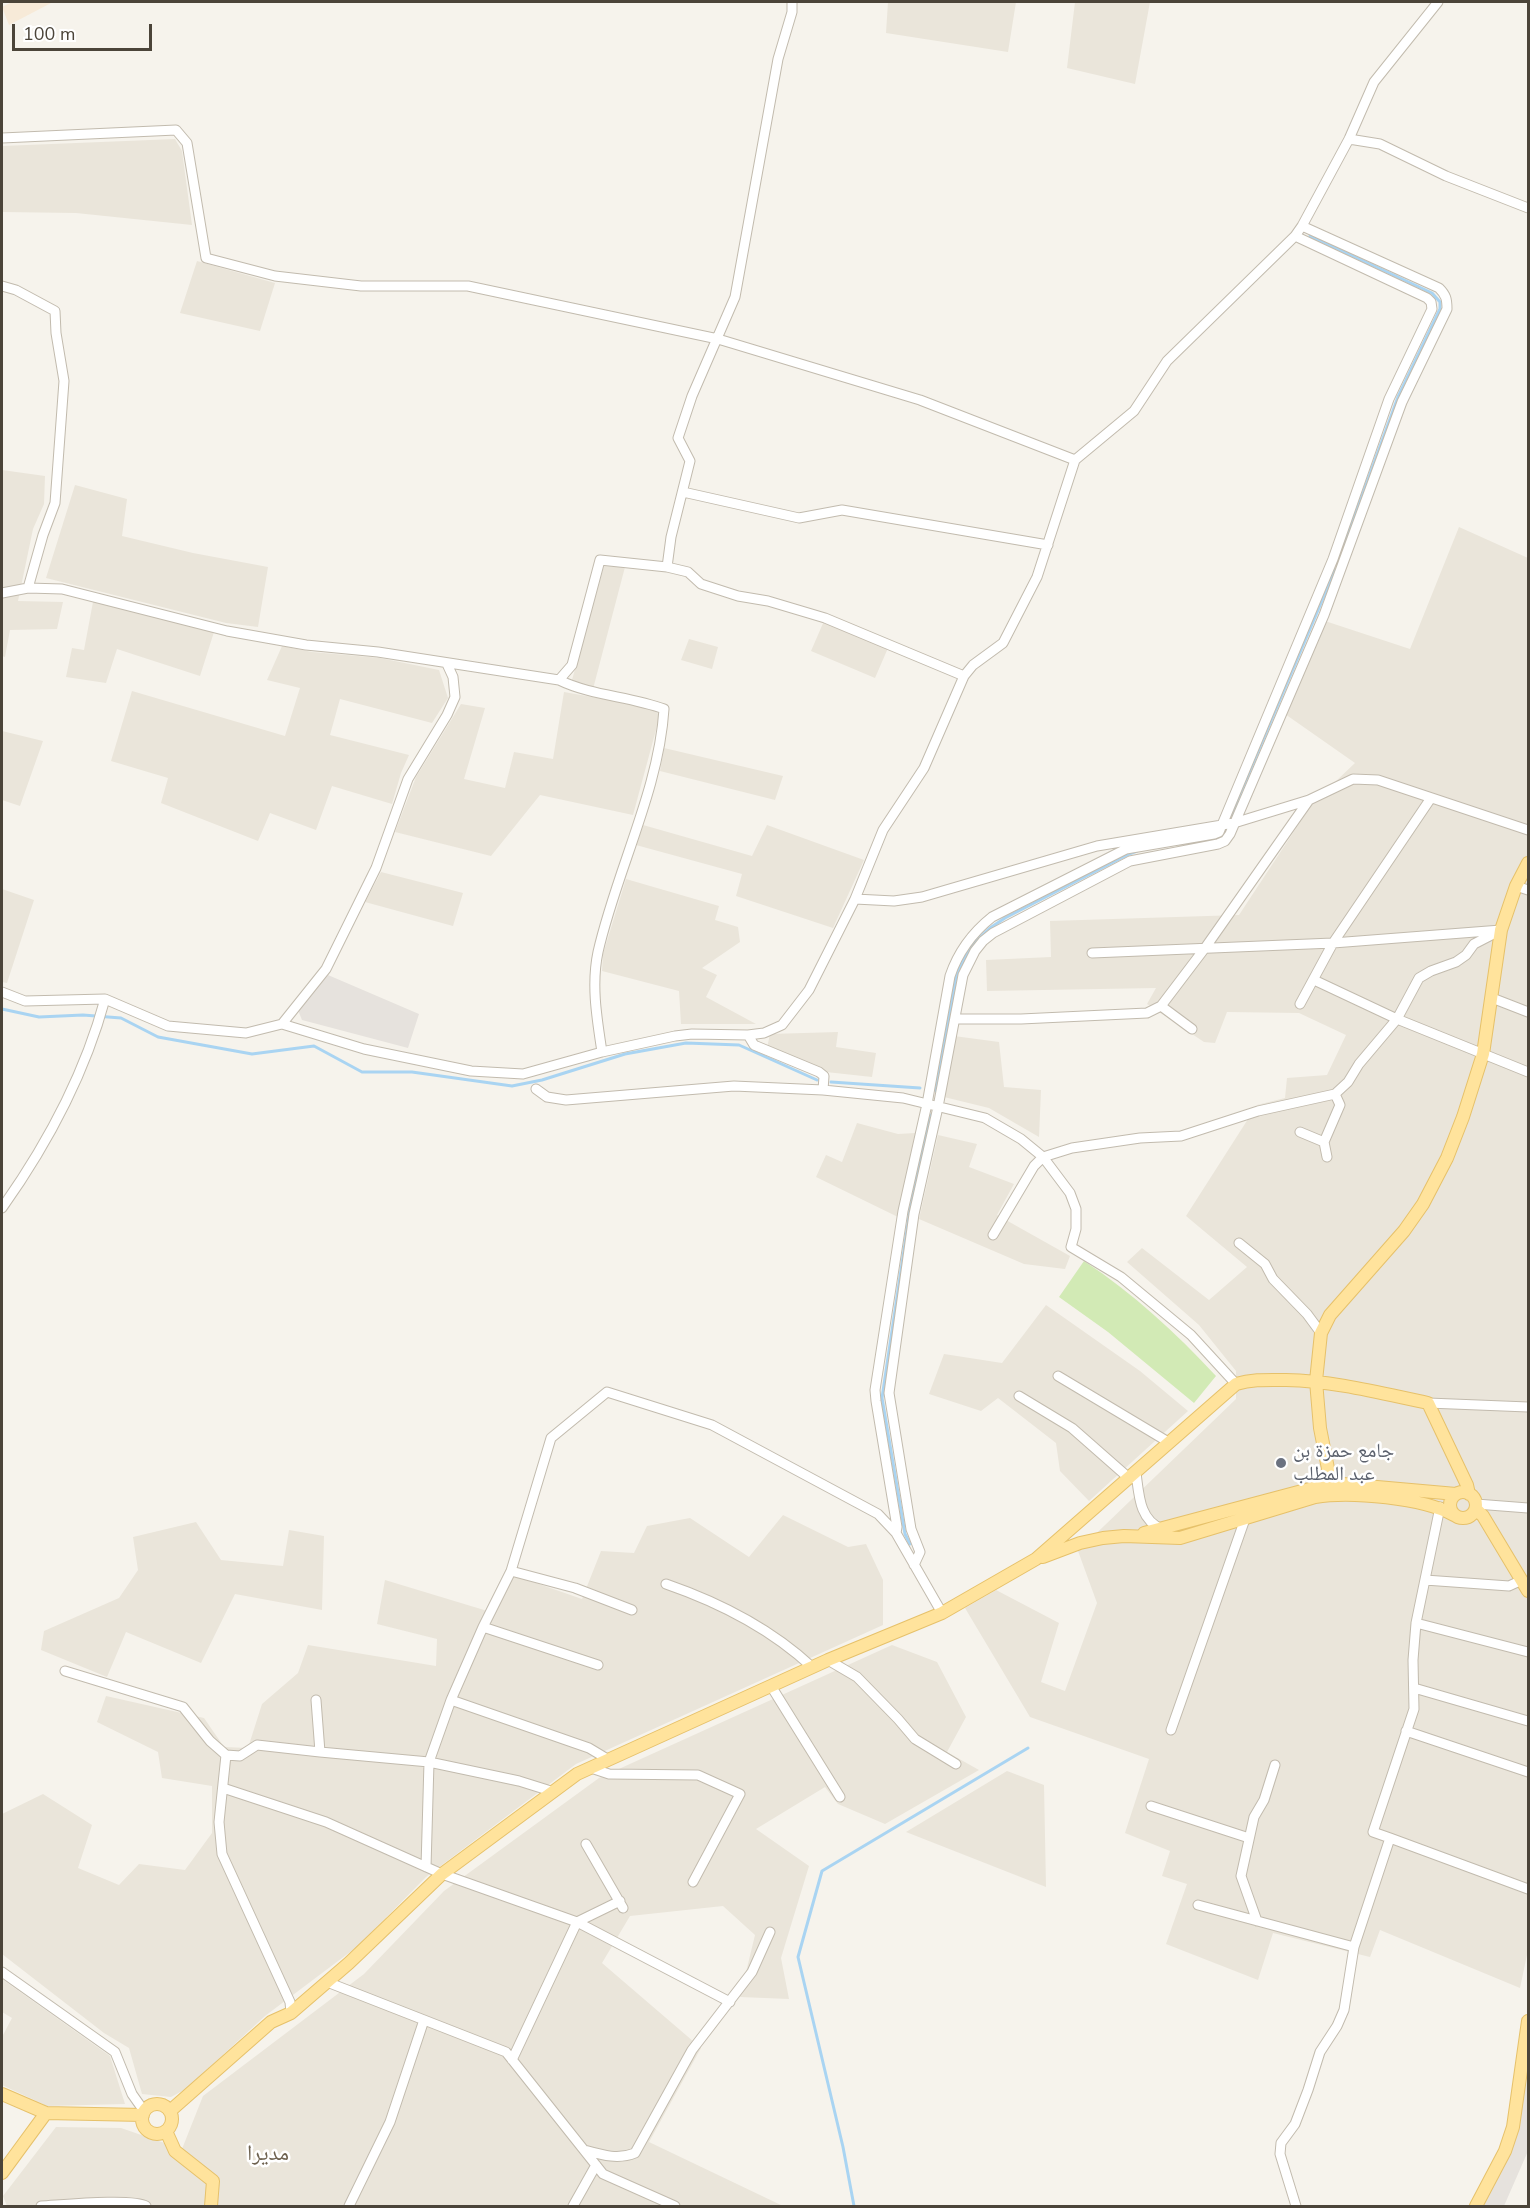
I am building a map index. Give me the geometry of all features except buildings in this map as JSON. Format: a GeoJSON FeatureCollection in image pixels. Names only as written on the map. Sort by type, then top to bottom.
{"type":"FeatureCollection","features":[{"type":"Feature","properties":{"kind":"main road"},"geometry":{"type":"LineString","coordinates":[[1332,1488],[1320,1428],[1316,1381],[1321,1333],[1330,1315],[1404,1231],[1423,1204],[1447,1158],[1483,1054],[1501,930],[1516,886],[1528,863]]}},
{"type":"Feature","properties":{"kind":"main road"},"geometry":{"type":"LineString","coordinates":[[170,2111],[271,2022],[291,2013],[327,1982],[442,1874],[577,1774],[812,1667],[942,1613],[1036,1560],[1080,1544],[1103,1538],[1131,1536],[1180,1539],[1316,1497],[1332,1488],[1440,1507],[1458,1518],[1467,1518],[1469,1500],[1467,1485],[1428,1403],[1339,1383],[1252,1380],[1236,1384],[1036,1560]]}},
{"type":"Feature","properties":{"kind":"main road"},"geometry":{"type":"LineString","coordinates":[[1131,1536],[1332,1488],[1469,1500],[1484,1516],[1525,1586]]}},
{"type":"Feature","properties":{"kind":"main road"},"geometry":{"type":"LineString","coordinates":[[1454,1515],[1450,1504],[1469,1500]]}},
{"type":"Feature","properties":{"kind":"main road"},"geometry":{"type":"LineString","coordinates":[[1476,2206],[1505,2151],[1513,2127],[1528,2021]]}},
{"type":"Feature","properties":{"kind":"main road"},"geometry":{"type":"LineString","coordinates":[[2,2094],[46,2113],[143,2113],[152,2105],[157,2104],[170,2111],[172,2122],[166,2131],[159,2134],[148,2131],[142,2122],[143,2113]]}},
{"type":"Feature","properties":{"kind":"main road"},"geometry":{"type":"LineString","coordinates":[[2,2173],[46,2113]]}},
{"type":"Feature","properties":{"kind":"main road"},"geometry":{"type":"LineString","coordinates":[[166,2131],[175,2151],[213,2181],[211,2206]]}},
{"type":"Feature","properties":{"kind":"street"},"geometry":{"type":"LineString","coordinates":[[667,567],[671,537],[690,461],[678,438],[692,396],[735,297],[778,59],[792,12],[792,2]]}},
{"type":"Feature","properties":{"kind":"street"},"geometry":{"type":"LineString","coordinates":[[2,992],[26,1001],[105,999],[168,1026],[246,1033],[282,1024],[364,1049],[471,1071],[523,1074],[602,1052],[692,1034],[748,1035],[764,1033],[782,1025],[808,990],[855,898],[884,830],[924,768],[964,676],[973,665],[1003,643],[1037,577],[1075,460],[1134,411],[1167,361],[1295,236],[1349,139],[1374,82],[1438,2]]}},
{"type":"Feature","properties":{"kind":"street"},"geometry":{"type":"LineString","coordinates":[[2,138],[176,130],[187,143],[206,258],[275,276],[361,286],[468,286],[718,339],[920,400],[1075,460]]}},
{"type":"Feature","properties":{"kind":"street"},"geometry":{"type":"LineString","coordinates":[[1349,139],[1380,144],[1446,176],[1528,208]]}},
{"type":"Feature","properties":{"kind":"street"},"geometry":{"type":"LineString","coordinates":[[914,1565],[920,1552],[911,1529],[889,1393],[914,1214],[938,1107],[963,975],[982,941],[993,933],[1130,861],[1225,841],[1230,834],[1344,563],[1402,402],[1447,309],[1447,300],[1439,288],[1302,226]]}},
{"type":"Feature","properties":{"kind":"street"},"geometry":{"type":"LineString","coordinates":[[896,1533],[897,1527],[876,1390],[903,1210],[927,1104],[950,976],[960,952],[983,924],[992,917],[1126,849],[1214,834],[1219,831],[1333,559],[1389,399],[1432,309],[1431,302],[1427,298],[1295,236]]}},
{"type":"Feature","properties":{"kind":"street"},"geometry":{"type":"LineString","coordinates":[[2,286],[16,290],[55,311],[56,333],[64,381],[55,503],[42,535],[28,588]]}},
{"type":"Feature","properties":{"kind":"street"},"geometry":{"type":"LineString","coordinates":[[683,492],[799,518],[842,510],[1048,545]]}},
{"type":"Feature","properties":{"kind":"street"},"geometry":{"type":"LineString","coordinates":[[1333,559],[1344,563]]}},
{"type":"Feature","properties":{"kind":"street"},"geometry":{"type":"LineString","coordinates":[[559,680],[572,665],[600,560],[667,567],[688,572],[701,584],[825,618],[964,676]]}},
{"type":"Feature","properties":{"kind":"street"},"geometry":{"type":"LineString","coordinates":[[2,593],[28,588],[62,589],[227,631],[306,645],[378,652],[559,680],[578,689],[645,702],[663,709],[662,729],[651,780],[598,953],[594,1000],[602,1052]]}},
{"type":"Feature","properties":{"kind":"street"},"geometry":{"type":"LineString","coordinates":[[282,1024],[326,969],[376,868],[408,779],[447,715],[455,697],[453,677],[447,664]]}},
{"type":"Feature","properties":{"kind":"street"},"geometry":{"type":"LineString","coordinates":[[855,898],[894,901],[922,897],[1097,846],[1234,823],[1309,800],[1353,779],[1378,780],[1528,830]]}},
{"type":"Feature","properties":{"kind":"street"},"geometry":{"type":"LineString","coordinates":[[1300,1004],[1333,943],[1431,798]]}},
{"type":"Feature","properties":{"kind":"street"},"geometry":{"type":"LineString","coordinates":[[955,1019],[1021,1019],[1147,1013],[1161,1006],[1205,948],[1309,800]]}},
{"type":"Feature","properties":{"kind":"street"},"geometry":{"type":"LineString","coordinates":[[1516,886],[1528,890]]}},
{"type":"Feature","properties":{"kind":"street"},"geometry":{"type":"LineString","coordinates":[[1092,953],[1333,943],[1501,930]]}},
{"type":"Feature","properties":{"kind":"street"},"geometry":{"type":"LineString","coordinates":[[993,1235],[1034,1166],[1043,1157],[1072,1148],[1140,1138],[1182,1136],[1258,1110],[1335,1094],[1348,1082],[1359,1064],[1397,1019],[1419,978],[1456,962],[1466,955],[1474,944],[1501,930]]}},
{"type":"Feature","properties":{"kind":"street"},"geometry":{"type":"LineString","coordinates":[[1314,980],[1397,1019],[1528,1072]]}},
{"type":"Feature","properties":{"kind":"street"},"geometry":{"type":"LineString","coordinates":[[1492,998],[1528,1012]]}},
{"type":"Feature","properties":{"kind":"street"},"geometry":{"type":"LineString","coordinates":[[2,1208],[40,1146],[85,1063],[105,999]]}},
{"type":"Feature","properties":{"kind":"street"},"geometry":{"type":"LineString","coordinates":[[1161,1006],[1192,1029]]}},
{"type":"Feature","properties":{"kind":"street"},"geometry":{"type":"LineString","coordinates":[[748,1035],[754,1045],[819,1072],[824,1076],[823,1090]]}},
{"type":"Feature","properties":{"kind":"street"},"geometry":{"type":"LineString","coordinates":[[536,1089],[547,1096],[567,1100],[734,1086],[823,1090],[903,1098],[985,1118],[1021,1139],[1043,1157],[1070,1193],[1076,1209],[1076,1229],[1071,1247],[1121,1277],[1191,1335],[1236,1384]]}},
{"type":"Feature","properties":{"kind":"street"},"geometry":{"type":"LineString","coordinates":[[1327,1157],[1324,1142],[1340,1105],[1335,1094]]}},
{"type":"Feature","properties":{"kind":"street"},"geometry":{"type":"LineString","coordinates":[[1300,1132],[1324,1142]]}},
{"type":"Feature","properties":{"kind":"street"},"geometry":{"type":"LineString","coordinates":[[1239,1244],[1265,1264],[1273,1279],[1307,1314],[1321,1333]]}},
{"type":"Feature","properties":{"kind":"street"},"geometry":{"type":"LineString","coordinates":[[1058,1376],[1170,1443]]}},
{"type":"Feature","properties":{"kind":"street"},"geometry":{"type":"LineString","coordinates":[[426,1867],[429,1762],[451,1700],[511,1570],[551,1438],[607,1392],[712,1425],[878,1514],[896,1533],[942,1613]]}},
{"type":"Feature","properties":{"kind":"street"},"geometry":{"type":"LineString","coordinates":[[1019,1396],[1072,1428],[1133,1476],[1145,1515],[1153,1525],[1162,1529]]}},
{"type":"Feature","properties":{"kind":"street"},"geometry":{"type":"LineString","coordinates":[[1428,1403],[1528,1407]]}},
{"type":"Feature","properties":{"kind":"street"},"geometry":{"type":"LineString","coordinates":[[1469,1500],[1528,1508]]}},
{"type":"Feature","properties":{"kind":"street"},"geometry":{"type":"LineString","coordinates":[[1440,1507],[1416,1623],[1413,1660],[1414,1709],[1373,1832],[1528,1889]]}},
{"type":"Feature","properties":{"kind":"street"},"geometry":{"type":"LineString","coordinates":[[1171,1730],[1245,1519]]}},
{"type":"Feature","properties":{"kind":"street"},"geometry":{"type":"LineString","coordinates":[[511,1570],[575,1588],[632,1610]]}},
{"type":"Feature","properties":{"kind":"street"},"geometry":{"type":"LineString","coordinates":[[1425,1580],[1525,1586]]}},
{"type":"Feature","properties":{"kind":"street"},"geometry":{"type":"LineString","coordinates":[[666,1584],[705,1598],[751,1621],[789,1645],[812,1667]]}},
{"type":"Feature","properties":{"kind":"street"},"geometry":{"type":"LineString","coordinates":[[1416,1623],[1528,1653]]}},
{"type":"Feature","properties":{"kind":"street"},"geometry":{"type":"LineString","coordinates":[[483,1628],[598,1665]]}},
{"type":"Feature","properties":{"kind":"street"},"geometry":{"type":"LineString","coordinates":[[828,1660],[857,1677],[915,1739],[956,1764]]}},
{"type":"Feature","properties":{"kind":"street"},"geometry":{"type":"LineString","coordinates":[[65,1671],[183,1707],[210,1741],[226,1755],[240,1756],[257,1744],[429,1762],[519,1781],[554,1792]]}},
{"type":"Feature","properties":{"kind":"street"},"geometry":{"type":"LineString","coordinates":[[771,1686],[840,1797]]}},
{"type":"Feature","properties":{"kind":"street"},"geometry":{"type":"LineString","coordinates":[[1414,1688],[1528,1721]]}},
{"type":"Feature","properties":{"kind":"street"},"geometry":{"type":"LineString","coordinates":[[316,1700],[320,1752]]}},
{"type":"Feature","properties":{"kind":"street"},"geometry":{"type":"LineString","coordinates":[[451,1700],[589,1748],[609,1760]]}},
{"type":"Feature","properties":{"kind":"street"},"geometry":{"type":"LineString","coordinates":[[1406,1731],[1528,1772]]}},
{"type":"Feature","properties":{"kind":"street"},"geometry":{"type":"LineString","coordinates":[[226,1755],[219,1822],[222,1854],[290,2002],[291,2013]]}},
{"type":"Feature","properties":{"kind":"street"},"geometry":{"type":"LineString","coordinates":[[1257,1921],[1241,1876],[1254,1816],[1264,1800],[1275,1765]]}},
{"type":"Feature","properties":{"kind":"street"},"geometry":{"type":"LineString","coordinates":[[591,1768],[609,1774],[698,1775],[740,1794],[693,1882]]}},
{"type":"Feature","properties":{"kind":"street"},"geometry":{"type":"LineString","coordinates":[[223,1788],[326,1822],[442,1874],[577,1922],[730,2002]]}},
{"type":"Feature","properties":{"kind":"street"},"geometry":{"type":"LineString","coordinates":[[1151,1806],[1249,1838]]}},
{"type":"Feature","properties":{"kind":"street"},"geometry":{"type":"LineString","coordinates":[[1296,2206],[1280,2154],[1281,2143],[1295,2124],[1320,2052],[1338,2026],[1344,2010],[1354,1947],[1390,1838]]}},
{"type":"Feature","properties":{"kind":"street"},"geometry":{"type":"LineString","coordinates":[[512,2060],[577,1922],[622,1904],[586,1844]]}},
{"type":"Feature","properties":{"kind":"street"},"geometry":{"type":"LineString","coordinates":[[1198,1905],[1354,1947]]}},
{"type":"Feature","properties":{"kind":"street"},"geometry":{"type":"LineString","coordinates":[[584,2150],[624,2158],[635,2153],[692,2050],[752,1972],[770,1932]]}},
{"type":"Feature","properties":{"kind":"street"},"geometry":{"type":"LineString","coordinates":[[2,1971],[115,2052],[132,2094],[143,2113]]}},
{"type":"Feature","properties":{"kind":"street"},"geometry":{"type":"LineString","coordinates":[[327,1982],[506,2052],[603,2174],[675,2206]]}},
{"type":"Feature","properties":{"kind":"street"},"geometry":{"type":"LineString","coordinates":[[349,2206],[390,2122],[424,2020]]}},
{"type":"Feature","properties":{"kind":"street"},"geometry":{"type":"LineString","coordinates":[[573,2206],[596,2165]]}},
{"type":"Feature","properties":{"kind":"street"},"geometry":{"type":"LineString","coordinates":[[41,2206],[118,2203],[140,2203],[146,2206]]}},
{"type":"Feature","properties":{"kind":"shaded area"},"geometry":{"type":"Polygon","coordinates":[[[12,2],[53,2],[9,25],[2,7],[12,2]]]}},
{"type":"Feature","properties":{"kind":"shaded area"},"geometry":{"type":"Polygon","coordinates":[[[888,2],[1016,2],[1008,52],[886,33],[888,2]]]}},
{"type":"Feature","properties":{"kind":"shaded area"},"geometry":{"type":"Polygon","coordinates":[[[1075,2],[1150,2],[1135,84],[1067,68],[1075,2]]]}},
{"type":"Feature","properties":{"kind":"shaded area"},"geometry":{"type":"Polygon","coordinates":[[[175,139],[182,151],[192,225],[76,213],[2,212],[2,146],[175,139]]]}},
{"type":"Feature","properties":{"kind":"shaded area"},"geometry":{"type":"Polygon","coordinates":[[[197,261],[275,283],[260,331],[180,313],[197,261]]]}},
{"type":"Feature","properties":{"kind":"shaded area"},"geometry":{"type":"Polygon","coordinates":[[[2,470],[45,476],[44,504],[33,529],[18,601],[63,602],[57,629],[10,630],[5,657],[2,656],[2,470]]]}},
{"type":"Feature","properties":{"kind":"shaded area"},"geometry":{"type":"Polygon","coordinates":[[[75,485],[127,499],[122,536],[193,553],[268,567],[258,627],[226,623],[46,578],[75,485]]]}},
{"type":"Feature","properties":{"kind":"shaded area"},"geometry":{"type":"Polygon","coordinates":[[[1459,527],[1528,558],[1528,1950],[1520,1988],[1380,1930],[1370,1957],[1273,1933],[1258,1980],[1166,1944],[1187,1884],[1162,1876],[1170,1851],[1125,1833],[1149,1759],[1030,1717],[965,1608],[996,1590],[1059,1623],[1041,1682],[1065,1691],[1097,1603],[1078,1551],[1236,1399],[1236,1371],[1199,1325],[1127,1262],[1142,1248],[1209,1300],[1247,1267],[1186,1216],[1257,1105],[1285,1098],[1287,1078],[1327,1075],[1346,1035],[1299,1013],[1227,1012],[1215,1043],[1204,1042],[1147,1004],[1156,988],[987,991],[986,960],[1051,957],[1050,921],[1239,915],[1312,804],[1355,763],[1285,714],[1325,621],[1410,649],[1459,527]]]}},
{"type":"Feature","properties":{"kind":"shaded area"},"geometry":{"type":"Polygon","coordinates":[[[604,566],[625,567],[593,689],[572,680],[604,566]]]}},
{"type":"Feature","properties":{"kind":"shaded area"},"geometry":{"type":"Polygon","coordinates":[[[93,602],[214,632],[200,676],[117,649],[106,683],[66,677],[72,648],[84,650],[93,602]]]}},
{"type":"Feature","properties":{"kind":"shaded area"},"geometry":{"type":"Polygon","coordinates":[[[824,621],[888,648],[875,678],[811,651],[824,621]]]}},
{"type":"Feature","properties":{"kind":"shaded area"},"geometry":{"type":"Polygon","coordinates":[[[689,639],[718,647],[712,669],[681,660],[689,639]]]}},
{"type":"Feature","properties":{"kind":"shaded area"},"geometry":{"type":"Polygon","coordinates":[[[282,646],[312,652],[380,658],[439,670],[448,698],[432,723],[340,699],[330,735],[409,755],[392,804],[332,786],[316,830],[270,813],[258,841],[161,803],[168,778],[111,761],[132,691],[285,736],[300,688],[267,680],[282,646]]]}},
{"type":"Feature","properties":{"kind":"shaded area"},"geometry":{"type":"Polygon","coordinates":[[[564,692],[649,707],[660,715],[633,815],[540,795],[491,856],[395,832],[416,777],[461,704],[485,708],[464,779],[505,788],[514,752],[553,759],[564,692]]]}},
{"type":"Feature","properties":{"kind":"shaded area"},"geometry":{"type":"Polygon","coordinates":[[[2,731],[43,741],[20,806],[2,800],[2,731]]]}},
{"type":"Feature","properties":{"kind":"shaded area"},"geometry":{"type":"Polygon","coordinates":[[[664,748],[783,776],[775,800],[660,771],[664,748]]]}},
{"type":"Feature","properties":{"kind":"shaded area"},"geometry":{"type":"Polygon","coordinates":[[[643,825],[752,856],[767,825],[864,860],[833,928],[736,896],[742,874],[636,845],[643,825]]]}},
{"type":"Feature","properties":{"kind":"shaded area"},"geometry":{"type":"Polygon","coordinates":[[[381,872],[463,893],[453,926],[365,902],[381,872]]]}},
{"type":"Feature","properties":{"kind":"shaded area"},"geometry":{"type":"Polygon","coordinates":[[[626,879],[719,906],[715,920],[738,927],[740,942],[702,968],[717,975],[706,997],[756,1024],[681,1024],[679,991],[602,971],[603,954],[626,879]]]}},
{"type":"Feature","properties":{"kind":"shaded area"},"geometry":{"type":"Polygon","coordinates":[[[2,889],[34,900],[7,983],[2,982],[2,889]]]}},
{"type":"Feature","properties":{"kind":"shaded area"},"geometry":{"type":"Polygon","coordinates":[[[328,975],[419,1014],[408,1048],[302,1020],[298,1010],[328,975]]]}},
{"type":"Feature","properties":{"kind":"shaded area"},"geometry":{"type":"Polygon","coordinates":[[[838,1032],[836,1047],[876,1053],[872,1077],[826,1072],[767,1048],[770,1034],[838,1032]]]}},
{"type":"Feature","properties":{"kind":"shaded area"},"geometry":{"type":"Polygon","coordinates":[[[954,1036],[999,1042],[1004,1087],[1041,1090],[1039,1137],[989,1108],[944,1097],[954,1036]]]}},
{"type":"Feature","properties":{"kind":"shaded area"},"geometry":{"type":"Polygon","coordinates":[[[857,1123],[898,1134],[915,1133],[898,1217],[816,1177],[826,1155],[842,1162],[857,1123]]]}},
{"type":"Feature","properties":{"kind":"shaded area"},"geometry":{"type":"Polygon","coordinates":[[[938,1135],[977,1144],[969,1167],[1014,1184],[997,1215],[1070,1256],[1065,1269],[1024,1264],[919,1219],[938,1135]]]}},
{"type":"Feature","properties":{"kind":"shaded area"},"geometry":{"type":"Polygon","coordinates":[[[1046,1305],[1140,1371],[1188,1411],[1089,1501],[1060,1471],[1056,1443],[998,1398],[981,1411],[929,1394],[944,1354],[1002,1363],[1046,1305]]]}},
{"type":"Feature","properties":{"kind":"shaded area"},"geometry":{"type":"Polygon","coordinates":[[[783,1515],[848,1547],[866,1544],[883,1580],[883,1625],[576,1764],[426,1877],[358,1946],[265,2016],[186,2089],[171,2097],[142,2094],[129,2048],[104,2033],[2,1954],[2,1814],[43,1794],[92,1825],[78,1868],[119,1885],[139,1864],[185,1870],[212,1833],[212,1786],[162,1778],[158,1752],[97,1722],[106,1696],[204,1718],[224,1747],[248,1748],[262,1704],[298,1673],[308,1645],[436,1666],[437,1639],[377,1624],[385,1580],[494,1613],[513,1575],[582,1599],[601,1551],[634,1553],[647,1526],[690,1518],[749,1557],[783,1515]]]}},
{"type":"Feature","properties":{"kind":"shaded area"},"geometry":{"type":"Polygon","coordinates":[[[196,1522],[221,1560],[283,1566],[289,1530],[324,1536],[322,1610],[235,1594],[201,1663],[126,1632],[107,1677],[41,1650],[44,1631],[119,1598],[138,1570],[133,1537],[196,1522]]]}},
{"type":"Feature","properties":{"kind":"shaded area"},"geometry":{"type":"Polygon","coordinates":[[[892,1645],[937,1662],[966,1717],[947,1752],[979,1770],[885,1824],[838,1804],[825,1787],[756,1829],[809,1866],[781,1958],[789,1999],[740,1997],[755,1935],[723,1906],[630,1916],[602,1963],[701,2048],[649,2142],[783,2206],[7,2206],[3,2196],[56,2127],[121,2128],[182,2149],[203,2096],[364,1974],[444,1891],[599,1778],[892,1645]]]}},
{"type":"Feature","properties":{"kind":"shaded area"},"geometry":{"type":"Polygon","coordinates":[[[1007,1771],[1044,1785],[1046,1887],[906,1832],[1007,1771]]]}},
{"type":"Feature","properties":{"kind":"shaded area"},"geometry":{"type":"Polygon","coordinates":[[[2,1979],[110,2056],[125,2104],[47,2106],[2,2085],[2,2037],[12,2018],[2,2012],[2,1979]]]}},
{"type":"Feature","properties":{"kind":"shaded area"},"geometry":{"type":"Polygon","coordinates":[[[1528,2058],[1528,2151],[1504,2206],[1481,2206],[1514,2142],[1528,2058]]]}},
{"type":"Feature","properties":{"kind":"green space"},"geometry":{"type":"Polygon","coordinates":[[[1084,1261],[1153,1314],[1216,1376],[1194,1403],[1108,1332],[1059,1297],[1084,1261]]]}},
{"type":"Feature","properties":{"kind":"waterway"},"geometry":{"type":"LineString","coordinates":[[1310,236],[1432,293],[1440,302],[1440,309],[1398,397],[1342,551]]}},
{"type":"Feature","properties":{"kind":"waterway"},"geometry":{"type":"LineString","coordinates":[[1231,815],[1335,570]]}},
{"type":"Feature","properties":{"kind":"waterway"},"geometry":{"type":"LineString","coordinates":[[1191,842],[1218,838],[1223,834]]}},
{"type":"Feature","properties":{"kind":"waterway"},"geometry":{"type":"LineString","coordinates":[[936,1091],[957,972],[971,946],[990,928],[1005,918],[1137,851]]}},
{"type":"Feature","properties":{"kind":"waterway"},"geometry":{"type":"LineString","coordinates":[[2,1009],[39,1017],[83,1015],[121,1018],[158,1037],[252,1054],[314,1046],[362,1072],[412,1072],[512,1086],[542,1080],[625,1054],[686,1043],[739,1045],[817,1080]]}},
{"type":"Feature","properties":{"kind":"waterway"},"geometry":{"type":"LineString","coordinates":[[831,1082],[920,1088]]}},
{"type":"Feature","properties":{"kind":"waterway"},"geometry":{"type":"LineString","coordinates":[[910,1544],[905,1534],[882,1398],[910,1210],[931,1115]]}},
{"type":"Feature","properties":{"kind":"waterway"},"geometry":{"type":"LineString","coordinates":[[854,2206],[843,2147],[798,1957],[822,1871],[1028,1748]]}},
{"type":"Feature","properties":{"kind":"place","name":"جامع حمزة بن عبد المطلب"},"geometry":{"type":"Point","coordinates":[1281,1463]}},
{"type":"Feature","properties":{"kind":"district","name":"مديرا"},"geometry":{"type":"Point","coordinates":[268,2155]}}]}
